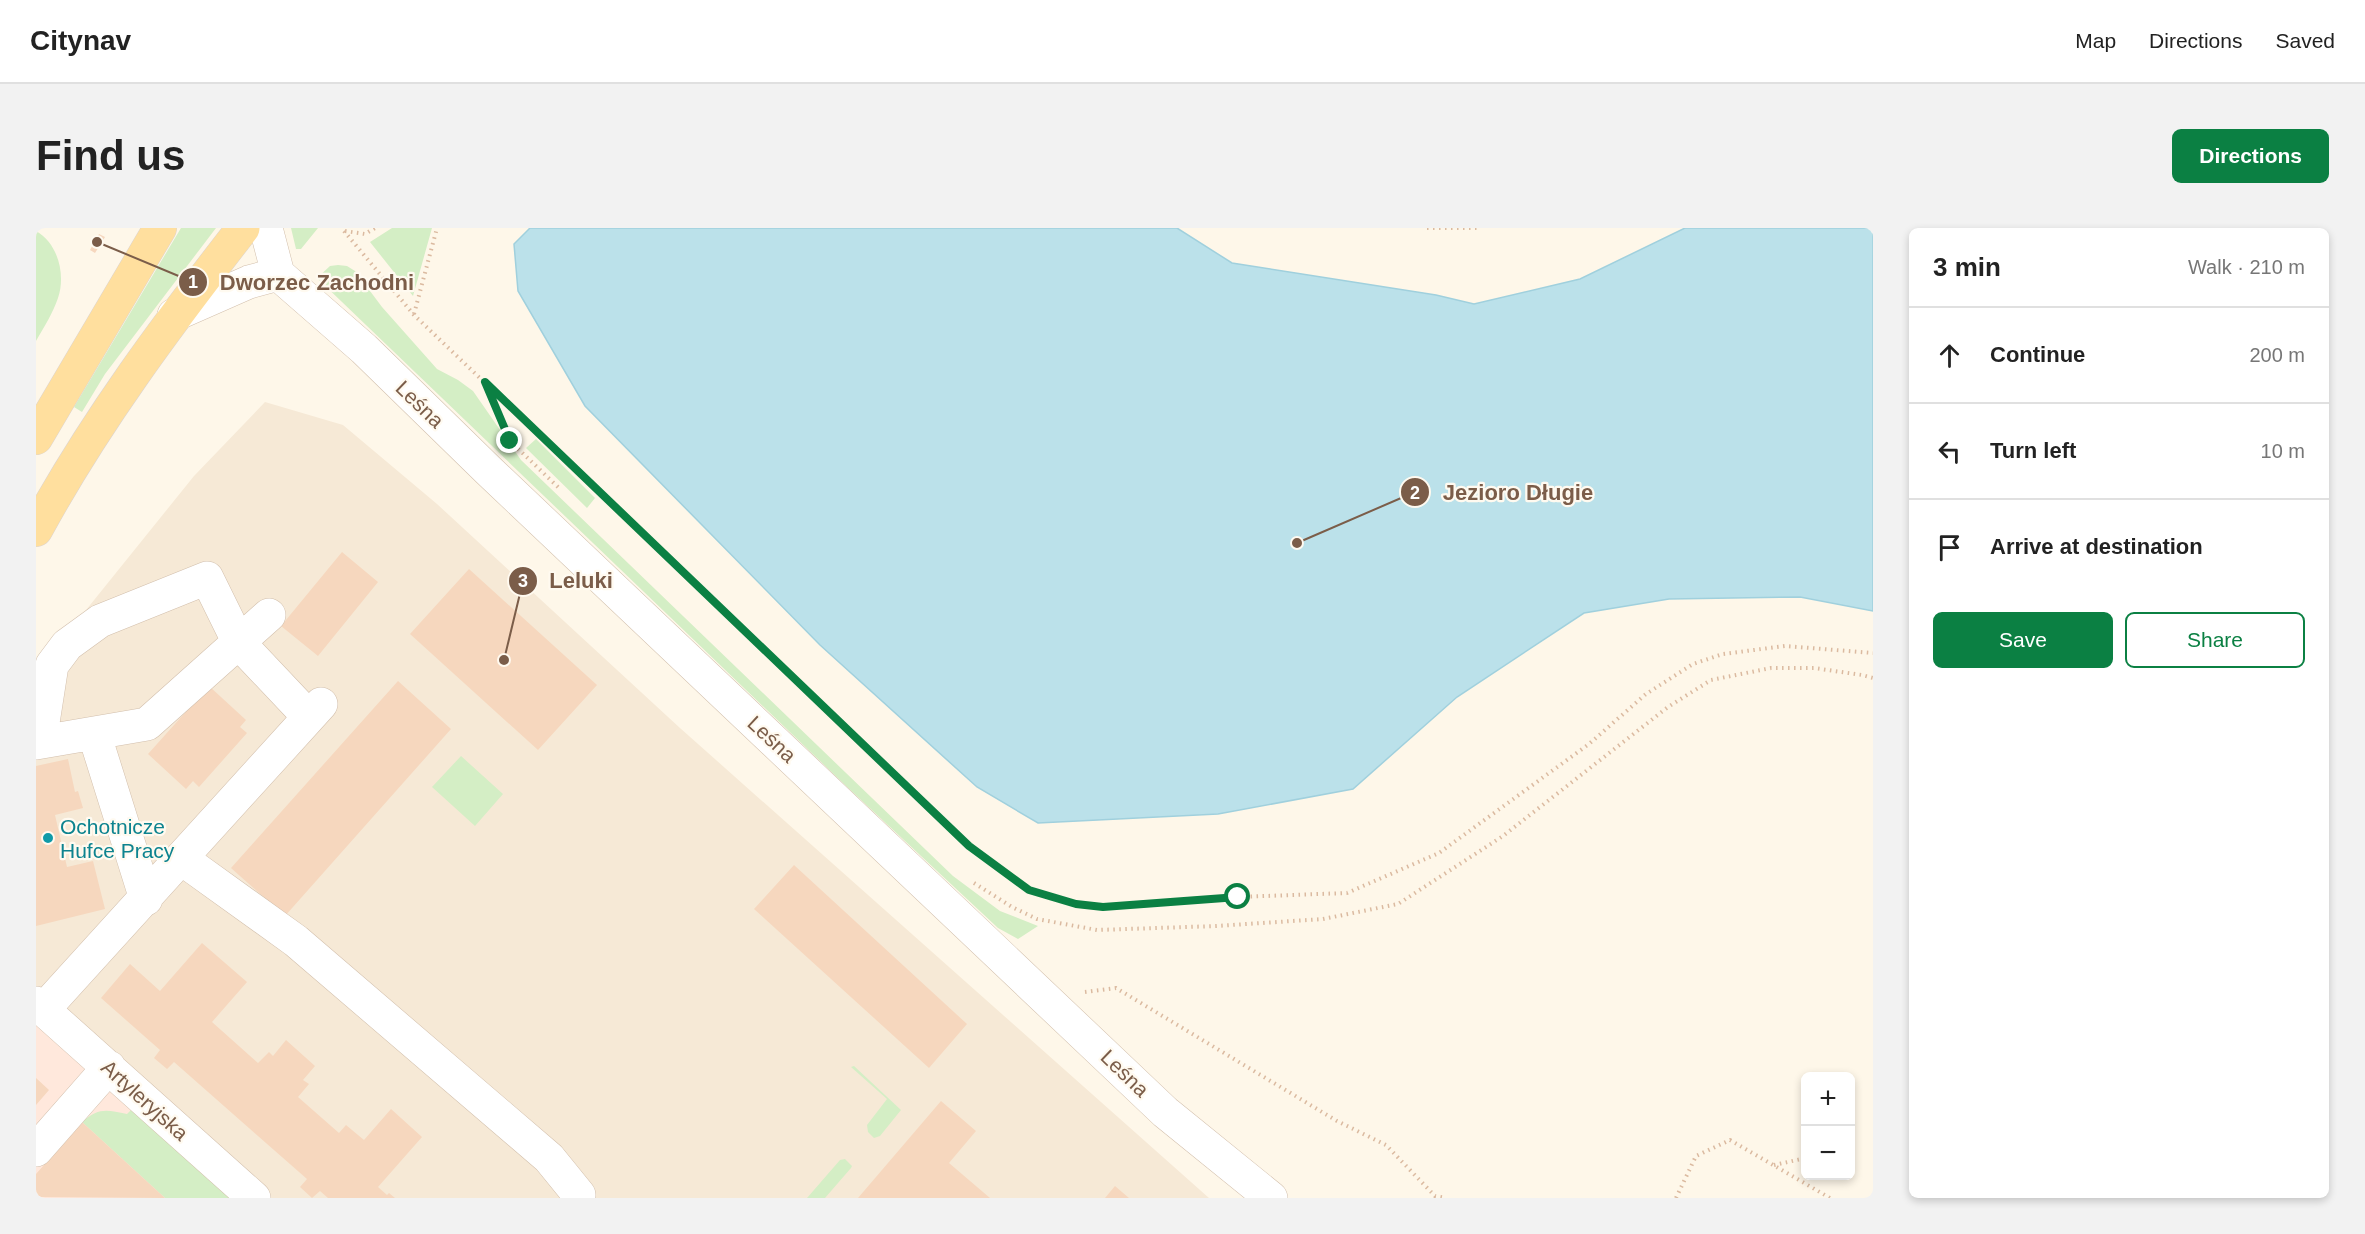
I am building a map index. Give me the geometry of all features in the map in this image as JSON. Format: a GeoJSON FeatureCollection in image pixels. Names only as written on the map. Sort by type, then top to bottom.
{"type":"FeatureCollection","features":[{"type":"Feature","properties":{"kind":"main road"},"geometry":{"type":"LineString","coordinates":[[36,438],[160,228]]}},
{"type":"Feature","properties":{"kind":"main road"},"geometry":{"type":"LineString","coordinates":[[36,530],[52,500],[118,396],[174,315],[243,228]]}},
{"type":"Feature","properties":{"kind":"street"},"geometry":{"type":"LineString","coordinates":[[174,315],[249,282],[278,274],[266,228]]}},
{"type":"Feature","properties":{"kind":"street","name":"Leśna"},"geometry":{"type":"LineString","coordinates":[[278,274],[364,349],[489,471],[1056,1006],[1165,1112],[1271,1198]]}},
{"type":"Feature","properties":{"kind":"street"},"geometry":{"type":"LineString","coordinates":[[40,1006],[146,899],[315,711],[239,643],[207,578],[100,621],[67,645],[52,665],[38,742],[147,724],[239,643],[269,615]]}},
{"type":"Feature","properties":{"kind":"street"},"geometry":{"type":"LineString","coordinates":[[94,733],[146,899]]}},
{"type":"Feature","properties":{"kind":"street"},"geometry":{"type":"LineString","coordinates":[[182,859],[296,940],[549,1158],[579,1195],[577,1198]]}},
{"type":"Feature","properties":{"kind":"street","name":"Artyleryjska"},"geometry":{"type":"LineString","coordinates":[[40,1006],[254,1198]]}},
{"type":"Feature","properties":{"kind":"street"},"geometry":{"type":"LineString","coordinates":[[36,1150],[109,1067]]}},
{"type":"Feature","properties":{"kind":"path"},"geometry":{"type":"LineString","coordinates":[[345,229],[365,234],[375,228]]}},
{"type":"Feature","properties":{"kind":"path"},"geometry":{"type":"LineString","coordinates":[[414,315],[437,228]]}},
{"type":"Feature","properties":{"kind":"path"},"geometry":{"type":"LineString","coordinates":[[1427,228],[1480,228]]}},
{"type":"Feature","properties":{"kind":"path"},"geometry":{"type":"LineString","coordinates":[[345,229],[414,315],[969,846],[1029,890],[1076,904],[1103,907],[1347,892],[1439,853],[1589,744],[1646,694],[1693,664],[1731,652],[1785,646],[1873,653]]}},
{"type":"Feature","properties":{"kind":"path"},"geometry":{"type":"LineString","coordinates":[[485,382],[510,441],[561,490]]}},
{"type":"Feature","properties":{"kind":"path"},"geometry":{"type":"LineString","coordinates":[[969,880],[1012,907],[1038,919],[1097,930],[1323,919],[1398,904],[1503,836],[1668,706],[1711,680],[1771,668],[1814,668],[1873,678]]}},
{"type":"Feature","properties":{"kind":"path"},"geometry":{"type":"LineString","coordinates":[[1056,1006],[1071,994],[1116,988],[1336,1121],[1386,1145],[1435,1196],[1446,1198]]}},
{"type":"Feature","properties":{"kind":"path"},"geometry":{"type":"LineString","coordinates":[[1676,1198],[1696,1156],[1730,1140],[1830,1198]]}},
{"type":"Feature","properties":{"kind":"path"},"geometry":{"type":"LineString","coordinates":[[1773,1165],[1801,1159]]}},
{"type":"Feature","properties":{"kind":"shaded area"},"geometry":{"type":"Polygon","coordinates":[[[265,402],[343,425],[437,504],[680,728],[1209,1198],[232,1198],[36,1022],[36,676],[53,651],[194,476],[265,402]]]}},
{"type":"Feature","properties":{"kind":"shaded area"},"geometry":{"type":"Polygon","coordinates":[[[36,1022],[232,1198],[36,1198],[36,1022]]]}},
{"type":"Feature","properties":{"kind":"green space"},"geometry":{"type":"Polygon","coordinates":[[[181,228],[216,228],[105,374],[82,412],[74,407],[181,228]]]}},
{"type":"Feature","properties":{"kind":"green space"},"geometry":{"type":"Polygon","coordinates":[[[291,228],[318,228],[301,249],[296,249],[291,228]]]}},
{"type":"Feature","properties":{"kind":"green space"},"geometry":{"type":"Polygon","coordinates":[[[392,228],[432,228],[413,296],[370,242],[392,228]]]}},
{"type":"Feature","properties":{"kind":"green space"},"geometry":{"type":"Polygon","coordinates":[[[36,231],[44,236],[55,251],[61,280],[56,304],[36,341],[36,231]]]}},
{"type":"Feature","properties":{"kind":"green space"},"geometry":{"type":"Polygon","coordinates":[[[330,266],[347,266],[355,271],[382,307],[437,369],[473,391],[521,460],[953,876],[1000,911],[1038,926],[1018,939],[998,928],[844,784],[317,278],[330,266]]]}},
{"type":"Feature","properties":{"kind":"green space"},"geometry":{"type":"Polygon","coordinates":[[[536,439],[595,498],[587,508],[526,448],[536,439]]]}},
{"type":"Feature","properties":{"kind":"green space"},"geometry":{"type":"Polygon","coordinates":[[[461,756],[503,794],[475,826],[432,787],[461,756]]]}},
{"type":"Feature","properties":{"kind":"green space"},"geometry":{"type":"Polygon","coordinates":[[[854,1066],[901,1110],[880,1136],[874,1138],[868,1132],[867,1125],[887,1099],[851,1067],[854,1066]]]}},
{"type":"Feature","properties":{"kind":"green space"},"geometry":{"type":"Polygon","coordinates":[[[132,1109],[232,1198],[165,1198],[82,1122],[98,1112],[127,1114],[132,1109]]]}},
{"type":"Feature","properties":{"kind":"green space"},"geometry":{"type":"Polygon","coordinates":[[[845,1159],[852,1166],[851,1168],[825,1198],[807,1198],[840,1160],[845,1159]]]}},
{"type":"Feature","properties":{"kind":"water"},"geometry":{"type":"Polygon","coordinates":[[[530,228],[1177,228],[1232,263],[1436,295],[1474,304],[1580,279],[1685,228],[1873,228],[1873,611],[1800,597],[1669,599],[1584,613],[1457,697],[1353,789],[1218,814],[1038,823],[977,787],[820,645],[585,406],[518,291],[514,244],[530,228]]]}},
{"type":"Feature","properties":{"kind":"building"},"geometry":{"type":"Polygon","coordinates":[[[99,234],[105,237],[95,253],[90,250],[99,234]]]}},
{"type":"Feature","properties":{"kind":"building"},"geometry":{"type":"Polygon","coordinates":[[[342,552],[378,582],[318,656],[281,626],[342,552]]]}},
{"type":"Feature","properties":{"kind":"building"},"geometry":{"type":"Polygon","coordinates":[[[469,569],[597,685],[538,750],[410,634],[469,569]]]}},
{"type":"Feature","properties":{"kind":"building"},"geometry":{"type":"Polygon","coordinates":[[[398,681],[451,729],[285,916],[231,868],[398,681]]]}},
{"type":"Feature","properties":{"kind":"building"},"geometry":{"type":"Polygon","coordinates":[[[209,686],[246,720],[240,727],[247,733],[199,787],[193,781],[186,789],[148,754],[209,686]]]}},
{"type":"Feature","properties":{"kind":"building","name":"Ochotnicze Hufce Pracy"},"geometry":{"type":"Polygon","coordinates":[[[68,759],[75,792],[78,791],[83,808],[55,815],[67,867],[93,861],[105,909],[36,926],[36,766],[68,759]]]}},
{"type":"Feature","properties":{"kind":"building"},"geometry":{"type":"Polygon","coordinates":[[[794,865],[967,1024],[929,1068],[754,909],[794,865]]]}},
{"type":"Feature","properties":{"kind":"building"},"geometry":{"type":"Polygon","coordinates":[[[202,943],[247,982],[212,1022],[258,1063],[269,1052],[273,1056],[286,1040],[315,1066],[303,1080],[309,1084],[298,1097],[339,1133],[346,1125],[364,1140],[391,1109],[422,1137],[378,1187],[387,1195],[389,1193],[395,1198],[328,1198],[320,1191],[312,1198],[300,1187],[307,1179],[174,1062],[167,1069],[154,1058],[160,1050],[101,998],[130,964],[160,991],[202,943]]]}},
{"type":"Feature","properties":{"kind":"building"},"geometry":{"type":"Polygon","coordinates":[[[36,1078],[49,1090],[36,1105],[36,1078]]]}},
{"type":"Feature","properties":{"kind":"building"},"geometry":{"type":"Polygon","coordinates":[[[941,1101],[976,1131],[949,1163],[990,1198],[858,1198],[941,1101]]]}},
{"type":"Feature","properties":{"kind":"building"},"geometry":{"type":"Polygon","coordinates":[[[82,1122],[165,1198],[36,1197],[36,1174],[82,1122]]]}},
{"type":"Feature","properties":{"kind":"building"},"geometry":{"type":"Polygon","coordinates":[[[1115,1186],[1129,1198],[1105,1198],[1115,1186]]]}},
{"type":"Feature","properties":{"kind":"place","name":"Dworzec Zachodni"},"geometry":{"type":"Point","coordinates":[97,242]}},
{"type":"Feature","properties":{"kind":"place","name":"Jezioro Długie"},"geometry":{"type":"Point","coordinates":[1297,543]}},
{"type":"Feature","properties":{"kind":"place","name":"Leluki"},"geometry":{"type":"Point","coordinates":[504,660]}},
{"type":"Feature","properties":{"kind":"place","name":"Ochotnicze Hufce Pracy"},"geometry":{"type":"Point","coordinates":[48,838]}},
{"type":"Feature","properties":{"kind":"route"},"geometry":{"type":"LineString","coordinates":[[510,441],[485,382],[969,846],[1029,890],[1076,904],[1103,907],[1238,897]]}}]}
